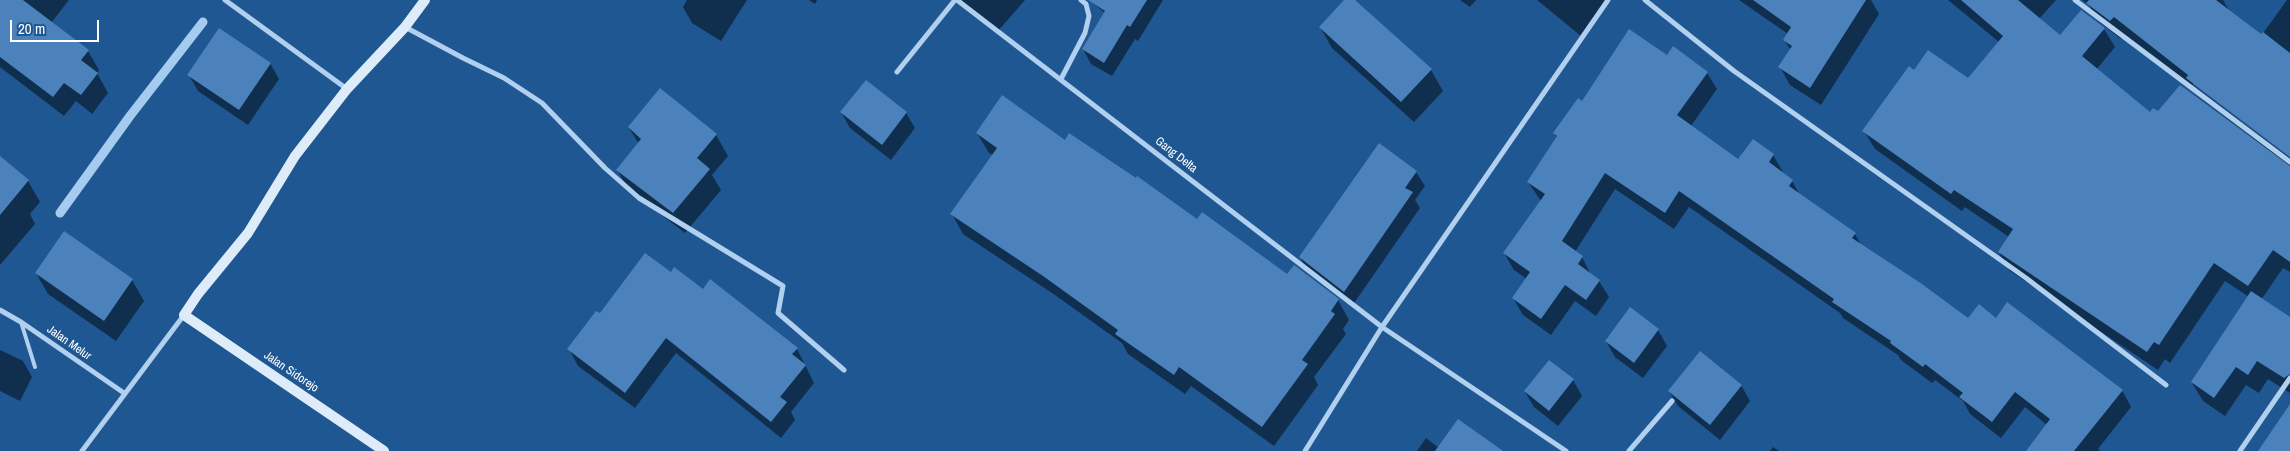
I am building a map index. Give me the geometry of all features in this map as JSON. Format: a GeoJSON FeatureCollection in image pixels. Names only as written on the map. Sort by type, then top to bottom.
{"type":"FeatureCollection","features":[{"type":"Feature","properties":{"kind":"street"},"geometry":{"type":"LineString","coordinates":[[226,0],[347,89]]}},
{"type":"Feature","properties":{"kind":"street"},"geometry":{"type":"LineString","coordinates":[[82,451],[198,294],[248,233],[295,156],[347,89],[405,27],[425,0]]}},
{"type":"Feature","properties":{"kind":"street"},"geometry":{"type":"LineString","coordinates":[[897,72],[956,0]]}},
{"type":"Feature","properties":{"kind":"street","name":"Gang Delta"},"geometry":{"type":"LineString","coordinates":[[956,0],[1382,327],[1566,451]]}},
{"type":"Feature","properties":{"kind":"street"},"geometry":{"type":"LineString","coordinates":[[1061,79],[1085,32],[1089,16],[1086,4],[1082,0]]}},
{"type":"Feature","properties":{"kind":"street"},"geometry":{"type":"LineString","coordinates":[[1305,451],[1382,327],[1608,0]]}},
{"type":"Feature","properties":{"kind":"street"},"geometry":{"type":"LineString","coordinates":[[1645,0],[1734,71],[2026,278],[2166,385]]}},
{"type":"Feature","properties":{"kind":"street"},"geometry":{"type":"LineString","coordinates":[[2075,0],[2290,162]]}},
{"type":"Feature","properties":{"kind":"street"},"geometry":{"type":"LineString","coordinates":[[405,27],[504,78],[542,103],[605,168],[639,198],[783,286],[778,313],[844,370]]}},
{"type":"Feature","properties":{"kind":"street","name":"Jalan Melur"},"geometry":{"type":"LineString","coordinates":[[0,310],[21,322],[124,393]]}},
{"type":"Feature","properties":{"kind":"street","name":"Jalan Sidorejo"},"geometry":{"type":"LineString","coordinates":[[184,315],[384,451]]}},
{"type":"Feature","properties":{"kind":"street"},"geometry":{"type":"LineString","coordinates":[[2240,451],[2290,378]]}},
{"type":"Feature","properties":{"kind":"street"},"geometry":{"type":"LineString","coordinates":[[1629,451],[1672,401]]}},
{"type":"Feature","properties":{"kind":"lane"},"geometry":{"type":"LineString","coordinates":[[21,322],[35,367]]}},
{"type":"Feature","properties":{"kind":"building"},"geometry":{"type":"Polygon","coordinates":[[[0,0],[23,0],[89,50],[81,60],[98,73],[81,95],[64,83],[53,97],[0,57],[0,0]]]}},
{"type":"Feature","properties":{"kind":"building"},"geometry":{"type":"Polygon","coordinates":[[[1088,0],[1147,0],[1130,27],[1127,25],[1104,63],[1082,49],[1105,11],[1088,0]]]}},
{"type":"Feature","properties":{"kind":"building"},"geometry":{"type":"Polygon","coordinates":[[[1344,0],[1355,0],[1432,69],[1401,102],[1319,27],[1344,0]]]}},
{"type":"Feature","properties":{"kind":"building"},"geometry":{"type":"Polygon","coordinates":[[[1753,0],[1866,0],[1810,88],[1778,67],[1792,46],[1783,40],[1791,27],[1753,0]]]}},
{"type":"Feature","properties":{"kind":"building"},"geometry":{"type":"Polygon","coordinates":[[[1961,0],[2018,0],[2060,35],[2081,10],[2105,28],[2082,56],[2150,112],[2153,108],[2158,111],[2180,85],[2290,166],[2290,262],[2273,250],[2248,286],[2214,263],[2159,345],[2154,342],[2147,352],[1998,252],[2013,229],[1954,190],[1951,194],[1862,131],[1909,66],[1914,70],[1928,50],[1968,78],[2003,36],[1961,0]]]}},
{"type":"Feature","properties":{"kind":"building"},"geometry":{"type":"Polygon","coordinates":[[[2089,0],[2216,0],[2290,53],[2290,157],[2186,78],[2188,75],[2114,17],[2110,21],[2086,3],[2089,0]]]}},
{"type":"Feature","properties":{"kind":"building"},"geometry":{"type":"Polygon","coordinates":[[[219,28],[271,63],[239,110],[187,75],[219,28]]]}},
{"type":"Feature","properties":{"kind":"building"},"geometry":{"type":"Polygon","coordinates":[[[1629,29],[1667,55],[1673,46],[1708,72],[1677,115],[1738,159],[1753,139],[1774,154],[1769,162],[1793,180],[1789,186],[1856,233],[1852,238],[1922,284],[1968,318],[1979,304],[1996,318],[2007,302],[2123,390],[2074,451],[2026,451],[2050,419],[2015,392],[1992,422],[1959,397],[1963,393],[1925,364],[1923,367],[1890,343],[1891,341],[1832,302],[1834,299],[1679,191],[1665,213],[1605,173],[1562,241],[1583,256],[1578,264],[1600,280],[1586,300],[1565,285],[1541,319],[1512,298],[1530,272],[1503,253],[1545,194],[1527,182],[1557,136],[1553,133],[1578,98],[1582,101],[1629,29]]]}},
{"type":"Feature","properties":{"kind":"building"},"geometry":{"type":"Polygon","coordinates":[[[866,80],[907,112],[882,145],[840,112],[866,80]]]}},
{"type":"Feature","properties":{"kind":"building"},"geometry":{"type":"Polygon","coordinates":[[[660,88],[717,134],[697,158],[710,169],[673,213],[616,170],[641,139],[628,127],[660,88]]]}},
{"type":"Feature","properties":{"kind":"building"},"geometry":{"type":"Polygon","coordinates":[[[1002,95],[1065,140],[1069,133],[1136,178],[1137,176],[1197,219],[1202,212],[1287,274],[1294,265],[1339,299],[1331,311],[1335,314],[1302,360],[1308,364],[1262,427],[1179,367],[1174,375],[1115,334],[1118,330],[1043,276],[950,214],[997,148],[976,133],[1002,95]]]}},
{"type":"Feature","properties":{"kind":"building"},"geometry":{"type":"Polygon","coordinates":[[[1379,143],[1417,171],[1405,188],[1413,192],[1344,292],[1299,257],[1379,143]]]}},
{"type":"Feature","properties":{"kind":"building"},"geometry":{"type":"Polygon","coordinates":[[[0,156],[29,180],[0,215],[0,156]]]}},
{"type":"Feature","properties":{"kind":"building"},"geometry":{"type":"Polygon","coordinates":[[[64,231],[133,279],[104,321],[35,273],[64,231]]]}},
{"type":"Feature","properties":{"kind":"building"},"geometry":{"type":"Polygon","coordinates":[[[645,253],[671,272],[674,267],[703,289],[710,279],[798,348],[792,354],[806,365],[780,397],[787,402],[771,422],[666,338],[625,393],[567,349],[596,311],[600,313],[645,253]]]}},
{"type":"Feature","properties":{"kind":"building"},"geometry":{"type":"Polygon","coordinates":[[[2251,291],[2290,317],[2290,374],[2284,378],[2257,361],[2248,375],[2236,367],[2214,398],[2191,382],[2251,291]]]}},
{"type":"Feature","properties":{"kind":"building"},"geometry":{"type":"Polygon","coordinates":[[[1630,307],[1659,329],[1634,363],[1605,341],[1630,307]]]}},
{"type":"Feature","properties":{"kind":"building"},"geometry":{"type":"Polygon","coordinates":[[[1700,351],[1742,385],[1710,425],[1668,391],[1700,351]]]}},
{"type":"Feature","properties":{"kind":"building"},"geometry":{"type":"Polygon","coordinates":[[[1549,360],[1574,379],[1549,411],[1524,391],[1549,360]]]}},
{"type":"Feature","properties":{"kind":"building"},"geometry":{"type":"Polygon","coordinates":[[[2290,404],[2290,451],[2258,451],[2290,404]]]}},
{"type":"Feature","properties":{"kind":"building"},"geometry":{"type":"Polygon","coordinates":[[[1458,419],[1503,451],[1435,451],[1458,419]]]}},
{"type":"Feature","properties":{"kind":"waterway"},"geometry":{"type":"LineString","coordinates":[[60,213],[130,116],[203,22]]}}]}
